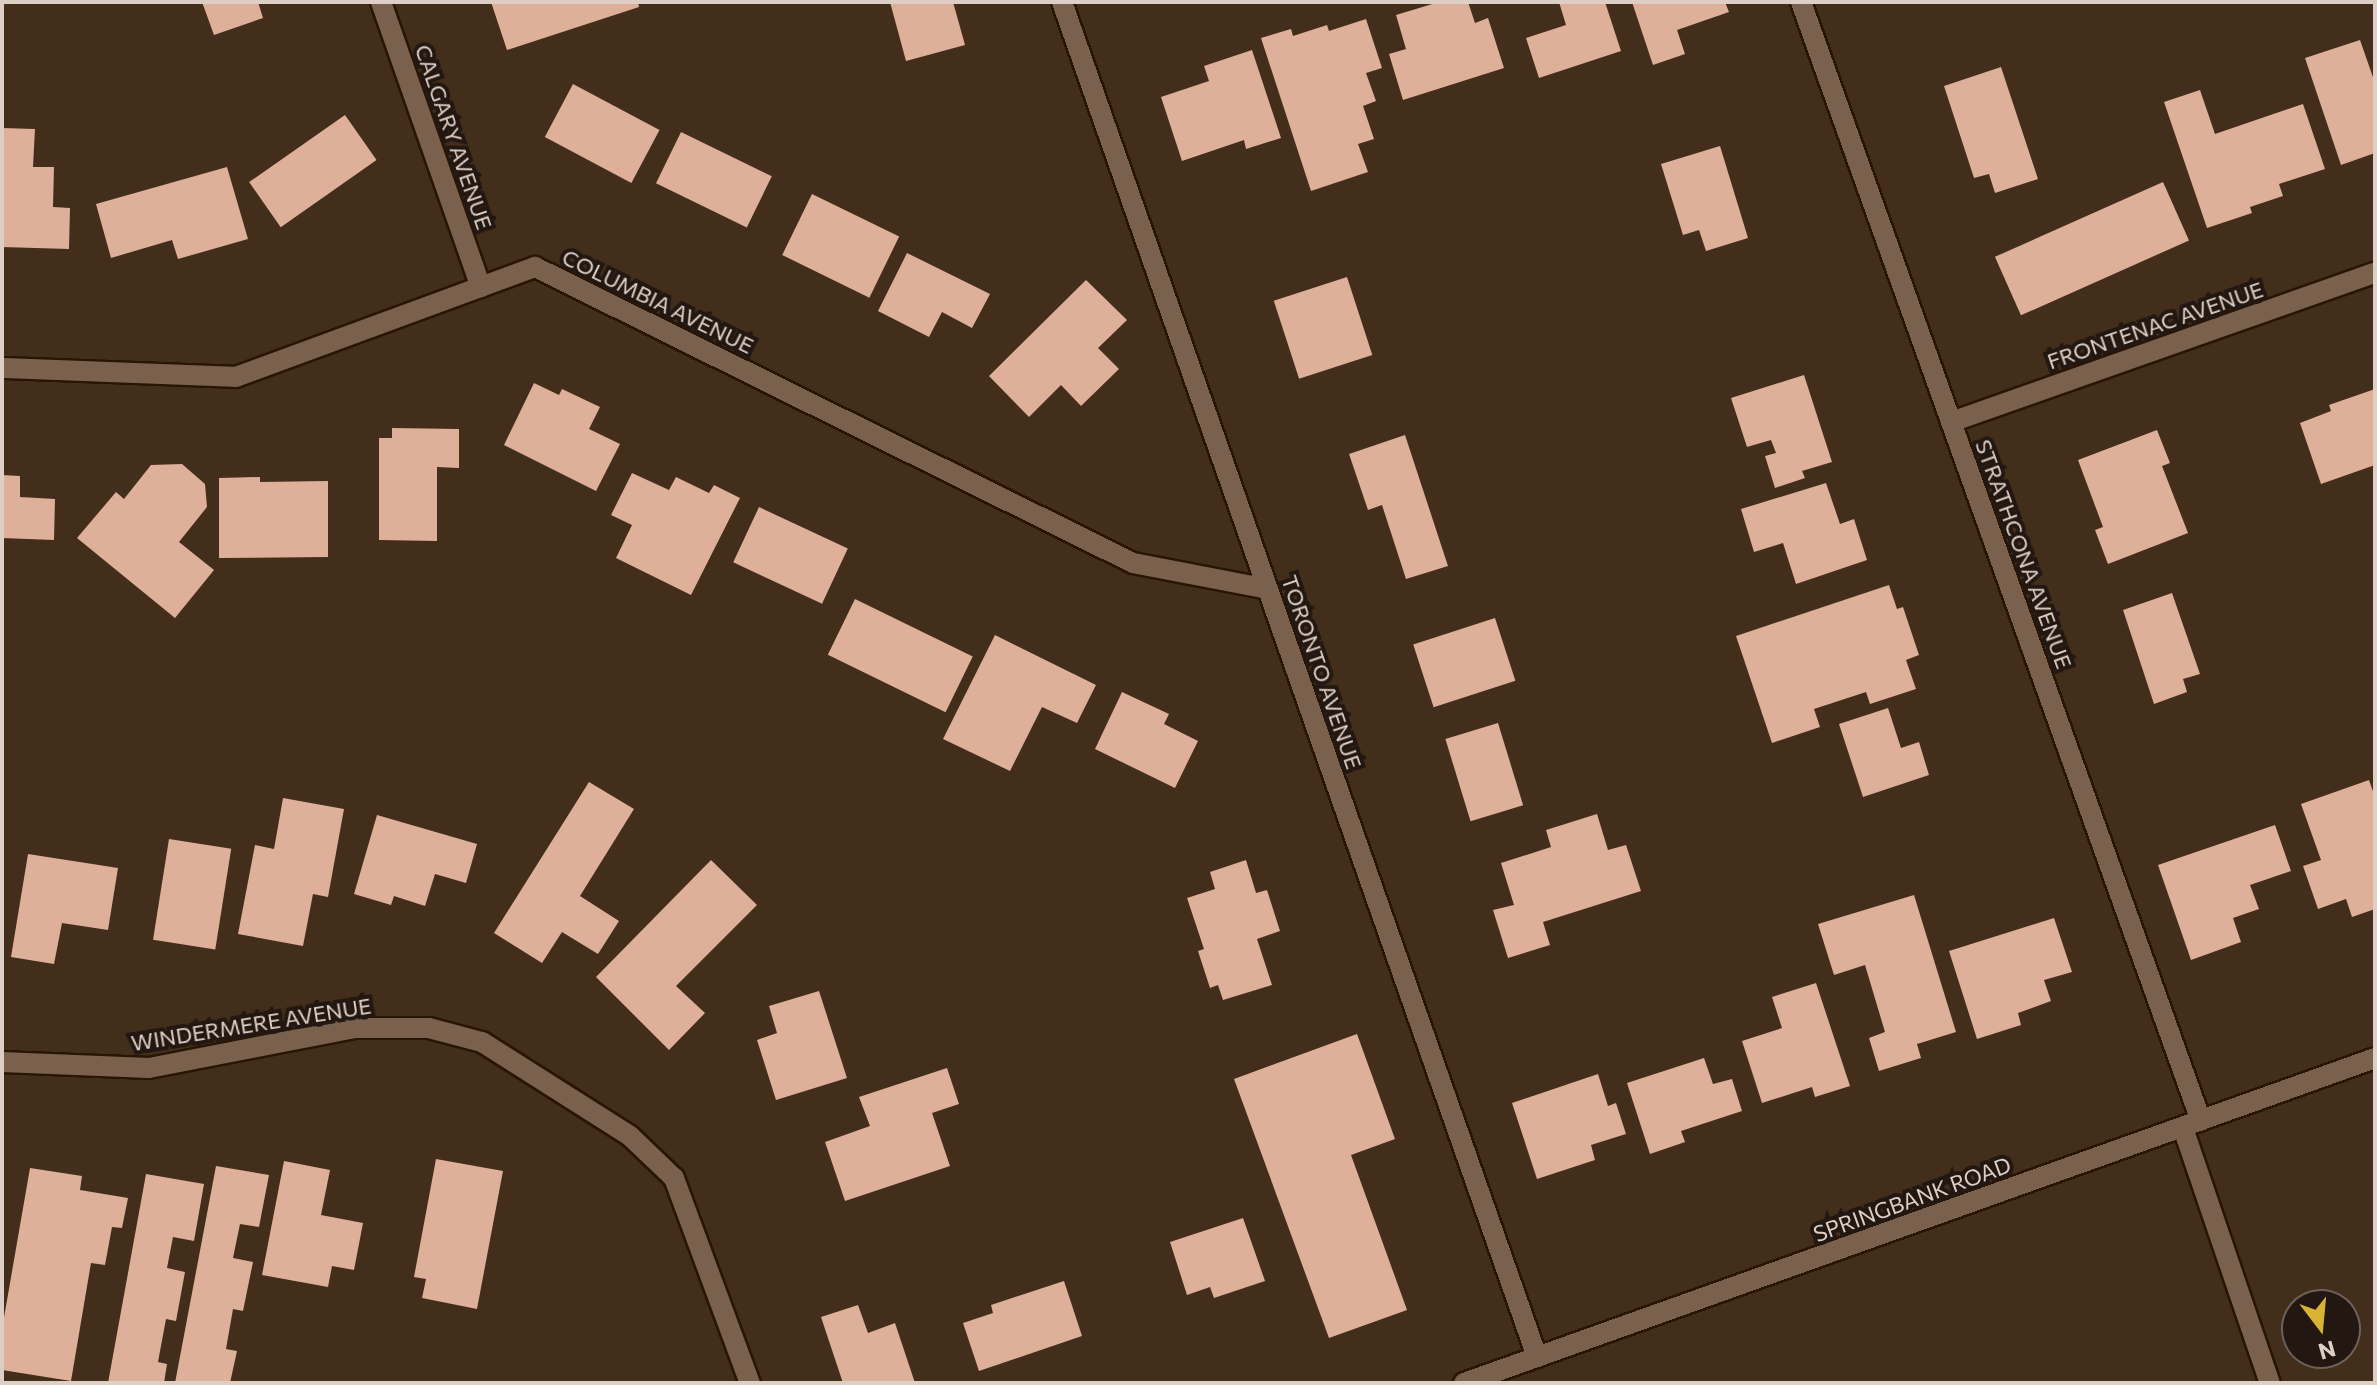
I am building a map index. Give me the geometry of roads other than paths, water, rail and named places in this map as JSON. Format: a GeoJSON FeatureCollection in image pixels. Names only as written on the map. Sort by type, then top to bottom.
{"type":"FeatureCollection","features":[{"type":"Feature","properties":{"kind":"street","name":"CALGARY AVENUE"},"geometry":{"type":"LineString","coordinates":[[381,2],[481,287]]}},
{"type":"Feature","properties":{"kind":"street","name":"TORONTO AVENUE"},"geometry":{"type":"LineString","coordinates":[[1062,2],[1537,1357]]}},
{"type":"Feature","properties":{"kind":"street","name":"STRATHCONA AVENUE"},"geometry":{"type":"LineString","coordinates":[[1801,2],[1951,422],[2192,1125],[2270,1383]]}},
{"type":"Feature","properties":{"kind":"street","name":"COLUMBIA AVENUE"},"geometry":{"type":"LineString","coordinates":[[2,368],[236,377],[535,267],[1133,563],[1268,589]]}},
{"type":"Feature","properties":{"kind":"street","name":"FRONTENAC AVENUE"},"geometry":{"type":"LineString","coordinates":[[1951,422],[2375,273]]}},
{"type":"Feature","properties":{"kind":"street","name":"WINDERMERE AVENUE"},"geometry":{"type":"LineString","coordinates":[[2,1062],[149,1068],[355,1028],[429,1028],[482,1042],[630,1136],[674,1178],[750,1383]]}},
{"type":"Feature","properties":{"kind":"street","name":"SPRINGBANK ROAD"},"geometry":{"type":"LineString","coordinates":[[1464,1383],[2375,1058]]}}]}
